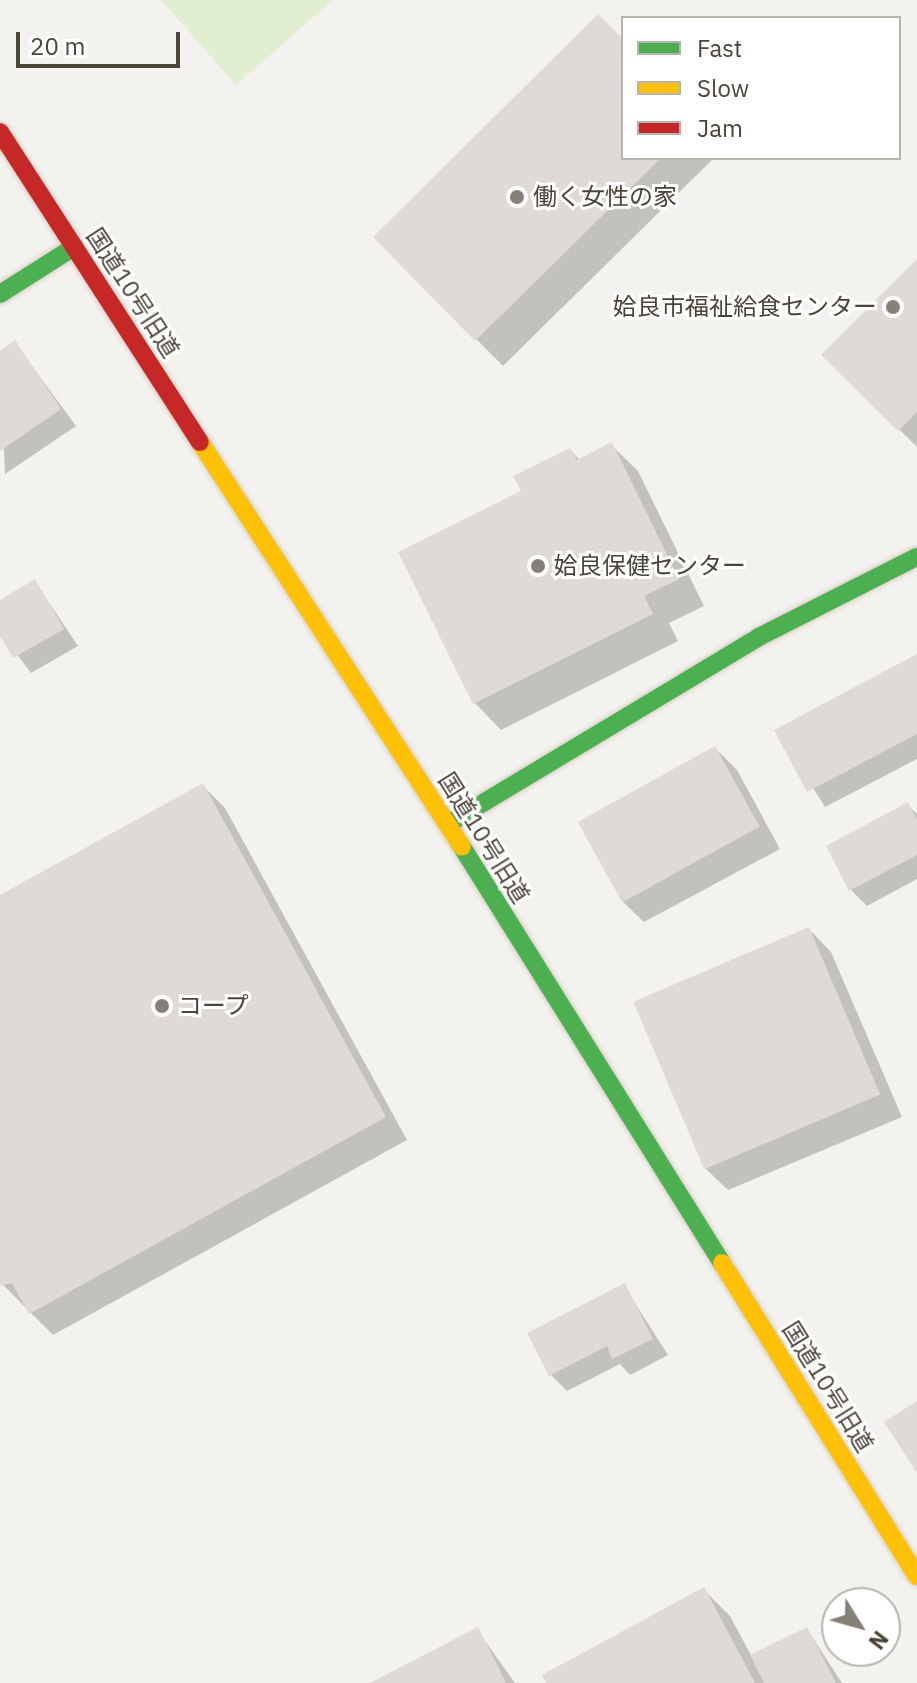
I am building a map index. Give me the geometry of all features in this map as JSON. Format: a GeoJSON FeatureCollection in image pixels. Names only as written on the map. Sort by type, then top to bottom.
{"type":"FeatureCollection","features":[{"type":"Feature","properties":{"kind":"street","name":"国道10号旧道"},"geometry":{"type":"LineString","coordinates":[[0,132],[448,824],[917,1576]]}},
{"type":"Feature","properties":{"kind":"street"},"geometry":{"type":"LineString","coordinates":[[0,294],[74,247]]}},
{"type":"Feature","properties":{"kind":"street"},"geometry":{"type":"LineString","coordinates":[[448,824],[759,637],[917,557]]}},
{"type":"Feature","properties":{"kind":"green space"},"geometry":{"type":"Polygon","coordinates":[[[161,0],[333,0],[236,85],[161,0]]]}},
{"type":"Feature","properties":{"kind":"building","name":"働く女性の家"},"geometry":{"type":"Polygon","coordinates":[[[598,14],[621,37],[621,160],[659,160],[475,341],[373,237],[598,14]]]}},
{"type":"Feature","properties":{"kind":"building","name":"姶良市福祉給食センター"},"geometry":{"type":"Polygon","coordinates":[[[917,259],[917,412],[898,431],[821,355],[917,259]]]}},
{"type":"Feature","properties":{"kind":"building"},"geometry":{"type":"Polygon","coordinates":[[[15,340],[61,409],[0,451],[0,351],[15,340]]]}},
{"type":"Feature","properties":{"kind":"building","name":"姶良保健センター"},"geometry":{"type":"Polygon","coordinates":[[[612,442],[679,579],[644,596],[653,614],[473,704],[398,552],[521,491],[513,476],[570,448],[577,460],[612,442]]]}},
{"type":"Feature","properties":{"kind":"building"},"geometry":{"type":"Polygon","coordinates":[[[35,579],[64,629],[13,658],[0,636],[0,600],[35,579]]]}},
{"type":"Feature","properties":{"kind":"building"},"geometry":{"type":"Polygon","coordinates":[[[917,654],[917,734],[807,792],[774,730],[917,654]]]}},
{"type":"Feature","properties":{"kind":"building"},"geometry":{"type":"Polygon","coordinates":[[[715,746],[760,826],[622,903],[578,822],[715,746]]]}},
{"type":"Feature","properties":{"kind":"building","name":"コープ"},"geometry":{"type":"Polygon","coordinates":[[[203,783],[386,1117],[29,1314],[12,1283],[0,1286],[0,895],[203,783]]]}},
{"type":"Feature","properties":{"kind":"building"},"geometry":{"type":"Polygon","coordinates":[[[908,802],[917,820],[917,855],[849,891],[826,846],[908,802]]]}},
{"type":"Feature","properties":{"kind":"building"},"geometry":{"type":"Polygon","coordinates":[[[809,927],[880,1095],[704,1169],[633,1002],[809,927]]]}},
{"type":"Feature","properties":{"kind":"building"},"geometry":{"type":"Polygon","coordinates":[[[625,1283],[653,1339],[612,1359],[607,1346],[549,1376],[527,1333],[625,1283]]]}},
{"type":"Feature","properties":{"kind":"building"},"geometry":{"type":"Polygon","coordinates":[[[917,1401],[917,1473],[884,1422],[917,1401]]]}},
{"type":"Feature","properties":{"kind":"building"},"geometry":{"type":"Polygon","coordinates":[[[704,1587],[755,1683],[546,1683],[542,1675],[704,1587]]]}},
{"type":"Feature","properties":{"kind":"building"},"geometry":{"type":"Polygon","coordinates":[[[478,1627],[506,1683],[370,1683],[478,1627]]]}},
{"type":"Feature","properties":{"kind":"building"},"geometry":{"type":"Polygon","coordinates":[[[807,1627],[821,1654],[821,1667],[828,1667],[836,1683],[764,1683],[750,1655],[807,1627]]]}},
{"type":"Feature","properties":{"kind":"traffic: fast"},"geometry":{"type":"LineString","coordinates":[[0,294],[74,247]]}},
{"type":"Feature","properties":{"kind":"traffic: fast"},"geometry":{"type":"LineString","coordinates":[[448,824],[759,637],[917,557]]}},
{"type":"Feature","properties":{"kind":"traffic: fast"},"geometry":{"type":"LineString","coordinates":[[462,847],[722,1263]]}},
{"type":"Feature","properties":{"kind":"traffic: slow"},"geometry":{"type":"LineString","coordinates":[[200,442],[462,847]]}},
{"type":"Feature","properties":{"kind":"traffic: slow"},"geometry":{"type":"LineString","coordinates":[[722,1263],[917,1576]]}},
{"type":"Feature","properties":{"kind":"traffic: jam"},"geometry":{"type":"LineString","coordinates":[[0,132],[200,442]]}},
{"type":"Feature","properties":{"kind":"place","name":"働く女性の家"},"geometry":{"type":"Point","coordinates":[517,197]}},
{"type":"Feature","properties":{"kind":"place","name":"姶良市福祉給食センター"},"geometry":{"type":"Point","coordinates":[893,307]}},
{"type":"Feature","properties":{"kind":"place","name":"姶良保健センター"},"geometry":{"type":"Point","coordinates":[538,566]}},
{"type":"Feature","properties":{"kind":"place","name":"コープ"},"geometry":{"type":"Point","coordinates":[162,1006]}}]}
